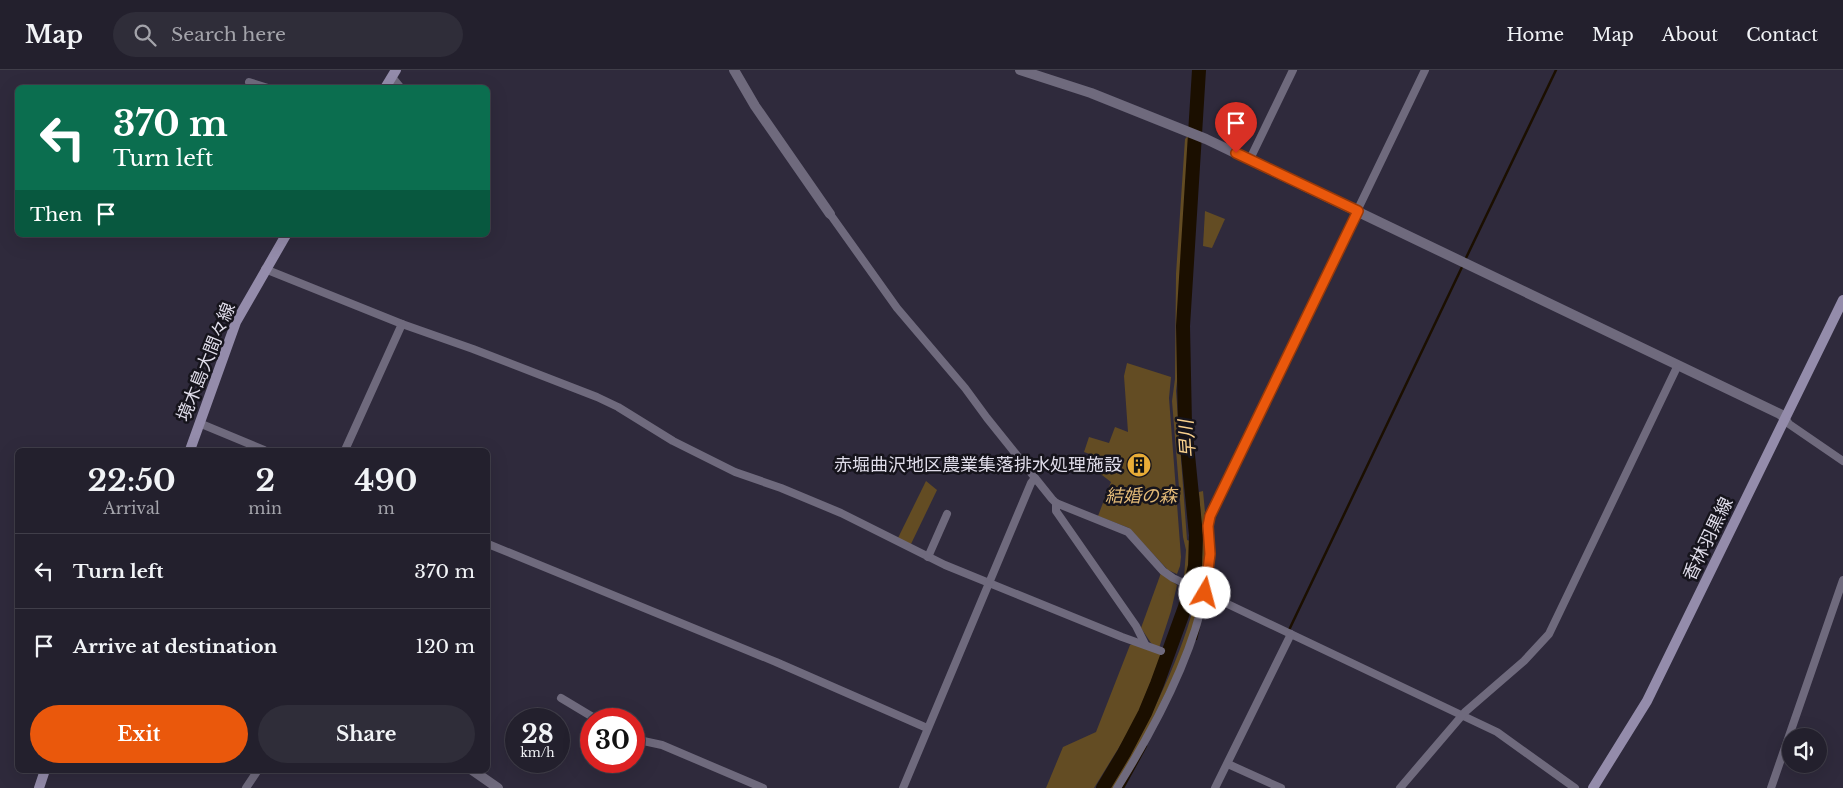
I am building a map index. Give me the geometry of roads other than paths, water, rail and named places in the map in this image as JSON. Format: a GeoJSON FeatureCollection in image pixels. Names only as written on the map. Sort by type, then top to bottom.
{"type":"FeatureCollection","features":[{"type":"Feature","properties":{"kind":"main road"},"geometry":{"type":"LineString","coordinates":[[387,85],[394,73]]}},
{"type":"Feature","properties":{"kind":"main road","name":"境木島大間々線"},"geometry":{"type":"LineString","coordinates":[[191,448],[234,328],[265,269],[285,237]]}},
{"type":"Feature","properties":{"kind":"main road","name":"香林羽黒線"},"geometry":{"type":"LineString","coordinates":[[1593,788],[1648,701],[1843,300]]}},
{"type":"Feature","properties":{"kind":"main road"},"geometry":{"type":"LineString","coordinates":[[39,788],[44,773]]}},
{"type":"Feature","properties":{"kind":"street"},"geometry":{"type":"LineString","coordinates":[[734,70],[755,106],[897,308],[966,388],[987,418],[1056,502],[1128,532],[1163,571],[1182,582],[1504,737],[1575,788]]}},
{"type":"Feature","properties":{"kind":"street"},"geometry":{"type":"LineString","coordinates":[[1020,70],[1091,93],[1206,139],[1250,159],[1785,418],[1789,424],[1843,462]]}},
{"type":"Feature","properties":{"kind":"street"},"geometry":{"type":"LineString","coordinates":[[1250,159],[1292,70]]}},
{"type":"Feature","properties":{"kind":"street"},"geometry":{"type":"LineString","coordinates":[[1117,788],[1138,752],[1179,671],[1195,630],[1210,554],[1208,526],[1210,516],[1425,70]]}},
{"type":"Feature","properties":{"kind":"street"},"geometry":{"type":"LineString","coordinates":[[394,73],[400,85]]}},
{"type":"Feature","properties":{"kind":"street"},"geometry":{"type":"LineString","coordinates":[[249,82],[258,85]]}},
{"type":"Feature","properties":{"kind":"street"},"geometry":{"type":"LineString","coordinates":[[265,269],[402,324],[597,397],[618,407],[688,449],[735,472],[782,488],[841,513],[928,557],[1122,637],[1161,651]]}},
{"type":"Feature","properties":{"kind":"street"},"geometry":{"type":"LineString","coordinates":[[346,448],[402,324]]}},
{"type":"Feature","properties":{"kind":"street"},"geometry":{"type":"LineString","coordinates":[[1400,788],[1461,716],[1524,661],[1549,634],[1678,365]]}},
{"type":"Feature","properties":{"kind":"street"},"geometry":{"type":"LineString","coordinates":[[199,423],[259,448]]}},
{"type":"Feature","properties":{"kind":"street"},"geometry":{"type":"LineString","coordinates":[[903,788],[1031,483],[1035,478]]}},
{"type":"Feature","properties":{"kind":"street"},"geometry":{"type":"LineString","coordinates":[[1056,502],[1056,511],[1136,626],[1145,644]]}},
{"type":"Feature","properties":{"kind":"street"},"geometry":{"type":"LineString","coordinates":[[928,557],[947,514]]}},
{"type":"Feature","properties":{"kind":"street"},"geometry":{"type":"LineString","coordinates":[[490,545],[776,662],[927,728]]}},
{"type":"Feature","properties":{"kind":"street"},"geometry":{"type":"LineString","coordinates":[[1770,788],[1843,580]]}},
{"type":"Feature","properties":{"kind":"street"},"geometry":{"type":"LineString","coordinates":[[1216,788],[1291,634]]}},
{"type":"Feature","properties":{"kind":"street"},"geometry":{"type":"LineString","coordinates":[[561,698],[580,709]]}},
{"type":"Feature","properties":{"kind":"street"},"geometry":{"type":"LineString","coordinates":[[645,741],[662,745],[763,788]]}},
{"type":"Feature","properties":{"kind":"street"},"geometry":{"type":"LineString","coordinates":[[1228,764],[1281,788]]}},
{"type":"Feature","properties":{"kind":"street"},"geometry":{"type":"LineString","coordinates":[[246,788],[256,773]]}},
{"type":"Feature","properties":{"kind":"street"},"geometry":{"type":"LineString","coordinates":[[476,773],[498,788]]}},
{"type":"Feature","properties":{"kind":"waterway","name":"早川"},"geometry":{"type":"LineString","coordinates":[[1103,788],[1145,713],[1185,607],[1195,566],[1196,535],[1185,425],[1183,326],[1199,70]]}},
{"type":"Feature","properties":{"kind":"waterway"},"geometry":{"type":"LineString","coordinates":[[1466,258],[1556,70]]}},
{"type":"Feature","properties":{"kind":"waterway"},"geometry":{"type":"LineString","coordinates":[[1289,630],[1462,267]]}},
{"type":"Feature","properties":{"kind":"waterway"},"geometry":{"type":"LineString","coordinates":[[1210,589],[1211,581]]}},
{"type":"Feature","properties":{"kind":"waterway"},"geometry":{"type":"LineString","coordinates":[[1203,617],[1208,601]]}},
{"type":"Feature","properties":{"kind":"waterway"},"geometry":{"type":"LineString","coordinates":[[1196,639],[1199,627]]}},
{"type":"Feature","properties":{"kind":"waterway"},"geometry":{"type":"LineString","coordinates":[[1123,788],[1146,746]]}},
{"type":"Feature","properties":{"kind":"place","name":"赤堀曲沢地区農業集落排水処理施設"},"geometry":{"type":"Point","coordinates":[1139,465]}},
{"type":"Feature","properties":{"kind":"park label","name":"結婚の森"},"geometry":{"type":"Point","coordinates":[1141,496]}}]}
